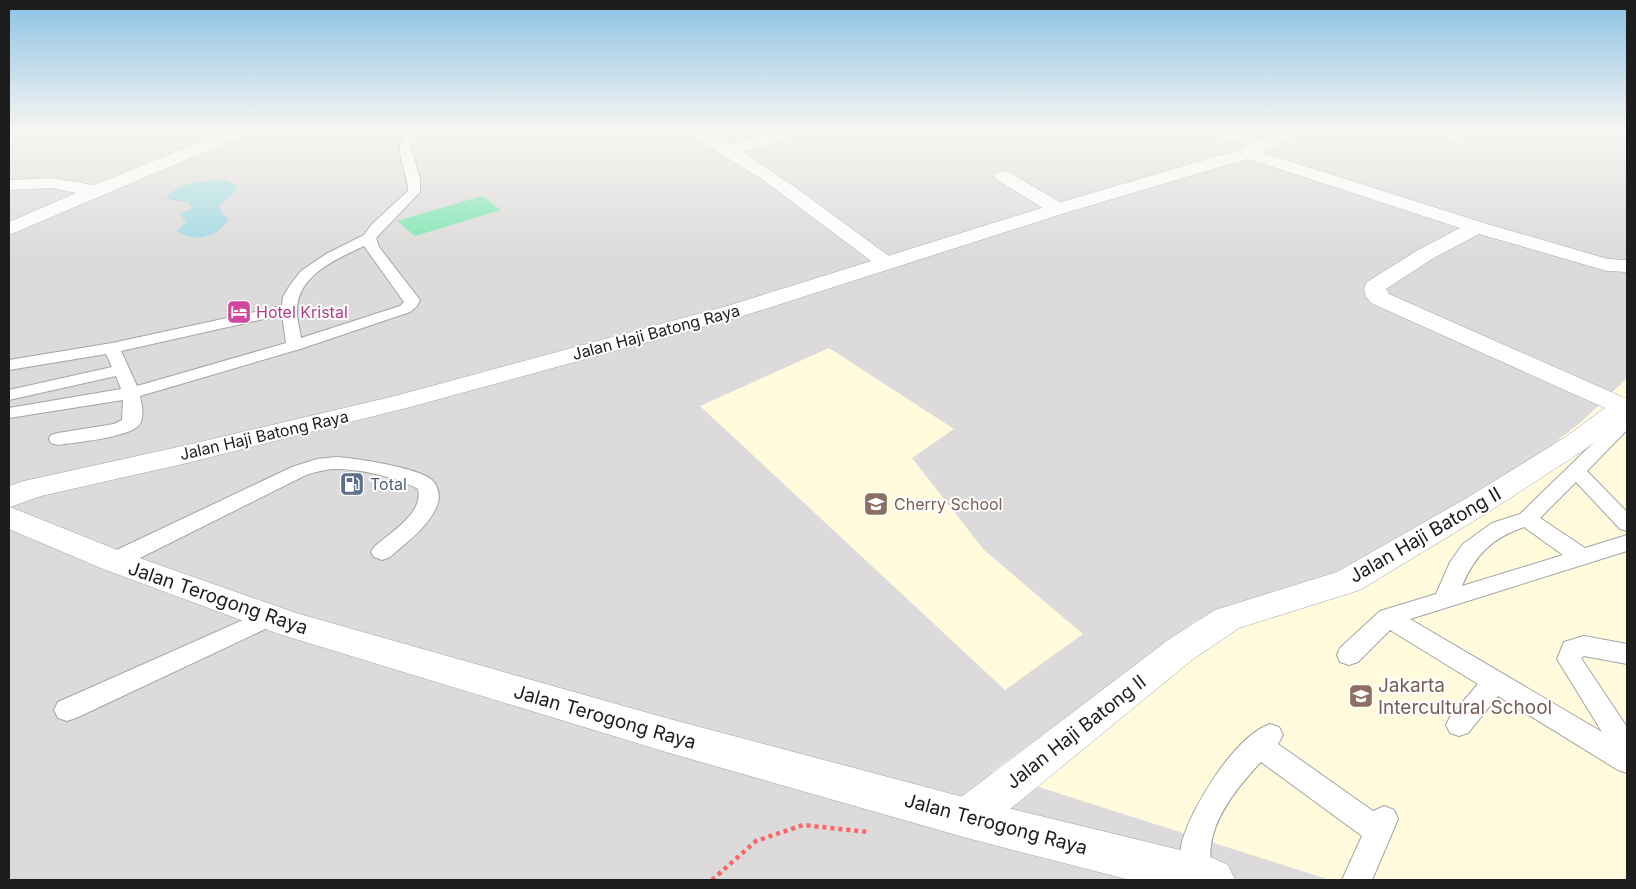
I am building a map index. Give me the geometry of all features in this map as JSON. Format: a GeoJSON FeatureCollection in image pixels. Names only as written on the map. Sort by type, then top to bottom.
{"type":"FeatureCollection","features":[{"type":"Feature","properties":{"kind":"street"},"geometry":{"type":"LineString","coordinates":[[9,229],[138,173]]}},
{"type":"Feature","properties":{"kind":"street"},"geometry":{"type":"LineString","coordinates":[[765,173],[886,263]]}},
{"type":"Feature","properties":{"kind":"street","name":"Jalan Haji Batong Raya"},"geometry":{"type":"LineString","coordinates":[[9,497],[34,488],[187,454],[401,402],[735,311],[1177,173]]}},
{"type":"Feature","properties":{"kind":"street"},"geometry":{"type":"LineString","coordinates":[[1323,173],[1477,227],[1607,265],[1627,266]]}},
{"type":"Feature","properties":{"kind":"street"},"geometry":{"type":"LineString","coordinates":[[1004,176],[1058,209]]}},
{"type":"Feature","properties":{"kind":"street"},"geometry":{"type":"LineString","coordinates":[[9,185],[52,183],[96,191]]}},
{"type":"Feature","properties":{"kind":"street","name":"Jalan Haji Batong II"},"geometry":{"type":"LineString","coordinates":[[967,818],[1180,650],[1227,619],[1348,581],[1476,506],[1574,444],[1624,407],[1381,299],[1375,294],[1375,287],[1408,264],[1477,227]]}},
{"type":"Feature","properties":{"kind":"street","name":"Jalan Terogong Raya"},"geometry":{"type":"LineString","coordinates":[[9,517],[114,561],[268,618],[666,735],[967,818],[1205,878]]}},
{"type":"Feature","properties":{"kind":"lane"},"geometry":{"type":"LineString","coordinates":[[294,346],[289,309],[292,292],[304,276],[369,238],[377,227],[414,192],[412,173]]}},
{"type":"Feature","properties":{"kind":"lane"},"geometry":{"type":"LineString","coordinates":[[9,414],[131,393],[294,346],[400,311],[412,303],[372,248],[369,238]]}},
{"type":"Feature","properties":{"kind":"lane"},"geometry":{"type":"LineString","coordinates":[[9,365],[112,348],[289,309]]}},
{"type":"Feature","properties":{"kind":"lane"},"geometry":{"type":"LineString","coordinates":[[58,440],[119,429],[131,423],[134,413],[131,393],[112,348]]}},
{"type":"Feature","properties":{"kind":"lane"},"geometry":{"type":"LineString","coordinates":[[9,395],[121,370]]}},
{"type":"Feature","properties":{"kind":"lane"},"geometry":{"type":"LineString","coordinates":[[1445,598],[1461,562],[1471,549],[1500,528],[1527,519],[1627,420]]}},
{"type":"Feature","properties":{"kind":"lane"},"geometry":{"type":"LineString","coordinates":[[114,561],[299,471],[312,466],[337,463],[408,477],[424,482],[427,487],[428,504],[419,517],[382,552]]}},
{"type":"Feature","properties":{"kind":"lane"},"geometry":{"type":"LineString","coordinates":[[1575,470],[1627,524]]}},
{"type":"Feature","properties":{"kind":"lane"},"geometry":{"type":"LineString","coordinates":[[1527,519],[1582,557]]}},
{"type":"Feature","properties":{"kind":"lane"},"geometry":{"type":"LineString","coordinates":[[1349,655],[1388,616],[1627,543]]}},
{"type":"Feature","properties":{"kind":"lane"},"geometry":{"type":"LineString","coordinates":[[1388,616],[1627,761]]}},
{"type":"Feature","properties":{"kind":"lane"},"geometry":{"type":"LineString","coordinates":[[66,710],[268,618]]}},
{"type":"Feature","properties":{"kind":"lane"},"geometry":{"type":"LineString","coordinates":[[1627,654],[1584,646],[1572,649],[1570,659],[1627,749]]}},
{"type":"Feature","properties":{"kind":"lane"},"geometry":{"type":"LineString","coordinates":[[1459,725],[1494,681]]}},
{"type":"Feature","properties":{"kind":"lane"},"geometry":{"type":"LineString","coordinates":[[1205,878],[1196,843],[1218,793],[1264,740],[1381,825],[1357,880]]}},
{"type":"Feature","properties":{"kind":"path"},"geometry":{"type":"LineString","coordinates":[[712,880],[756,841],[803,825],[879,834]]}},
{"type":"Feature","properties":{"kind":"shaded area"},"geometry":{"type":"Polygon","coordinates":[[[9,173],[1627,173],[1627,880],[9,880],[9,173]]]}},
{"type":"Feature","properties":{"kind":"shaded area","name":"Cherry School"},"geometry":{"type":"Polygon","coordinates":[[[829,348],[954,429],[912,458],[984,550],[1083,634],[1005,690],[700,406],[829,348]]]}},
{"type":"Feature","properties":{"kind":"shaded area","name":"Jakarta Intercultural School"},"geometry":{"type":"Polygon","coordinates":[[[1627,378],[1627,880],[1330,880],[992,772],[1197,620],[1420,550],[1581,422],[1627,378]]]}},
{"type":"Feature","properties":{"kind":"green space"},"geometry":{"type":"Polygon","coordinates":[[[482,196],[501,210],[415,236],[397,221],[482,196]]]}},
{"type":"Feature","properties":{"kind":"water"},"geometry":{"type":"Polygon","coordinates":[[[224,180],[238,186],[227,200],[219,206],[223,215],[229,218],[225,225],[213,234],[198,238],[183,235],[177,231],[186,222],[180,214],[192,208],[188,202],[166,199],[171,193],[184,185],[192,183],[224,180]]]}},
{"type":"Feature","properties":{"kind":"place","name":"Hotel Kristal"},"geometry":{"type":"Point","coordinates":[239,312]}},
{"type":"Feature","properties":{"kind":"place","name":"Total"},"geometry":{"type":"Point","coordinates":[352,484]}},
{"type":"Feature","properties":{"kind":"place","name":"Cherry School"},"geometry":{"type":"Point","coordinates":[876,504]}},
{"type":"Feature","properties":{"kind":"place","name":"Jakarta Intercultural School"},"geometry":{"type":"Point","coordinates":[1361,696]}}]}
